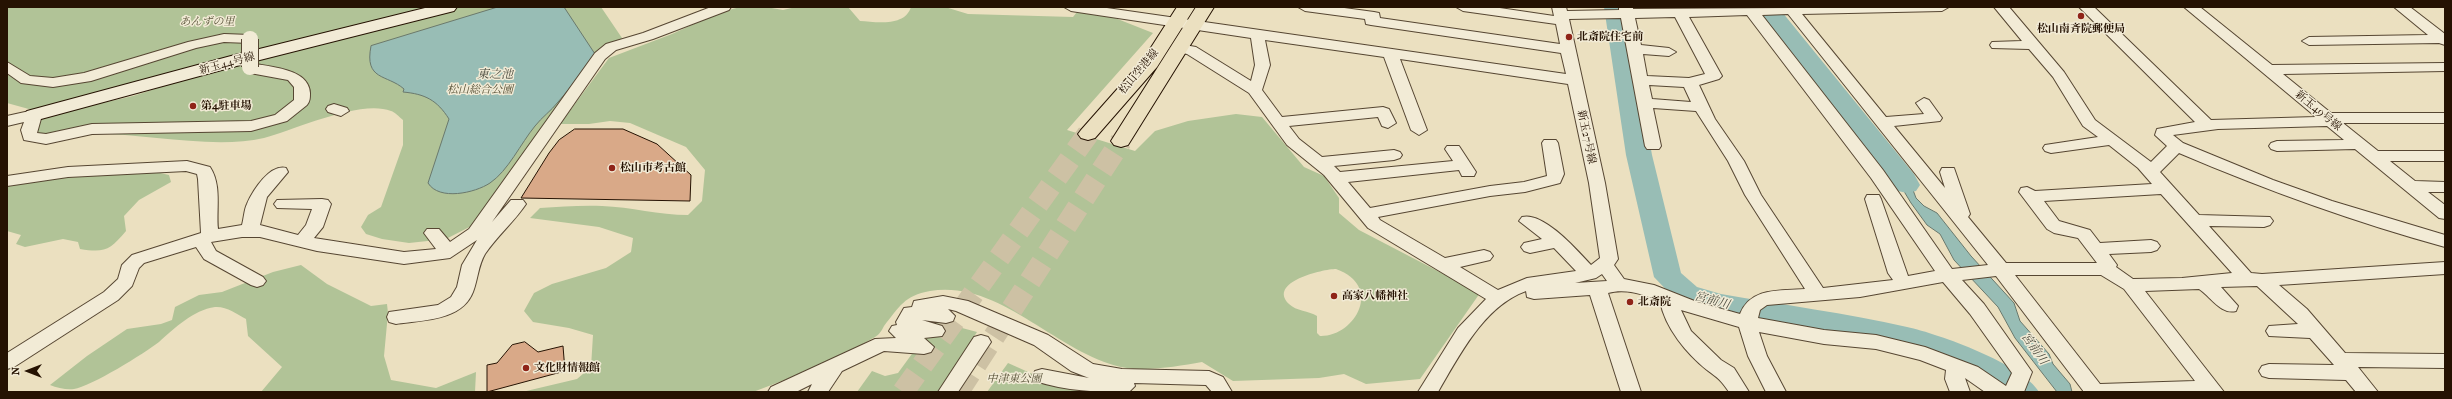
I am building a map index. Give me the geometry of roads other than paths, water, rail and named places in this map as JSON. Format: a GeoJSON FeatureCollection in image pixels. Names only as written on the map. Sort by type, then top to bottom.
{"type":"FeatureCollection","features":[{"type":"Feature","properties":{"kind":"main road","name":"松山空港線"},"geometry":{"type":"LineString","coordinates":[[1088,134],[1150,63],[1186,18],[1205,7]]}},
{"type":"Feature","properties":{"kind":"main road","name":"松山空港線"},"geometry":{"type":"LineString","coordinates":[[1121,140],[1179,48],[1186,18]]}},
{"type":"Feature","properties":{"kind":"street","name":"新玉44号線"},"geometry":{"type":"LineString","coordinates":[[17,117],[238,60],[407,19],[448,7]]}},
{"type":"Feature","properties":{"kind":"street"},"geometry":{"type":"LineString","coordinates":[[7,362],[111,296],[126,282],[131,265],[138,259],[206,238],[250,230],[273,233],[317,245],[404,258],[444,254],[475,232],[600,56],[612,46],[648,36],[724,7]]}},
{"type":"Feature","properties":{"kind":"street"},"geometry":{"type":"LineString","coordinates":[[1071,7],[1186,18],[1260,34],[1574,80]]}},
{"type":"Feature","properties":{"kind":"street"},"geometry":{"type":"LineString","coordinates":[[1305,7],[1374,15],[1567,49]]}},
{"type":"Feature","properties":{"kind":"street"},"geometry":{"type":"LineString","coordinates":[[1463,7],[1560,14],[1606,14],[1626,11],[1942,7]]}},
{"type":"Feature","properties":{"kind":"street"},"geometry":{"type":"LineString","coordinates":[[2001,7],[2058,75],[2085,118],[2094,128],[2138,158],[2194,220],[2254,279],[2316,331],[2368,392]]}},
{"type":"Feature","properties":{"kind":"street"},"geometry":{"type":"LineString","coordinates":[[2086,7],[2207,125]]}},
{"type":"Feature","properties":{"kind":"street","name":"新玉49号線"},"geometry":{"type":"LineString","coordinates":[[2191,7],[2444,213]]}},
{"type":"Feature","properties":{"kind":"street"},"geometry":{"type":"LineString","coordinates":[[2401,7],[2443,40]]}},
{"type":"Feature","properties":{"kind":"street"},"geometry":{"type":"LineString","coordinates":[[1789,9],[1962,220],[1998,269],[2094,392],[2212,390]]}},
{"type":"Feature","properties":{"kind":"street"},"geometry":{"type":"LineString","coordinates":[[1751,10],[1877,174],[2014,359],[2022,372],[2017,384]]}},
{"type":"Feature","properties":{"kind":"street"},"geometry":{"type":"LineString","coordinates":[[1626,11],[1635,49],[1653,146]]}},
{"type":"Feature","properties":{"kind":"street"},"geometry":{"type":"LineString","coordinates":[[1641,80],[1690,83],[1714,76],[1698,40],[1675,11]]}},
{"type":"Feature","properties":{"kind":"street","name":"新玉27号線"},"geometry":{"type":"LineString","coordinates":[[1560,14],[1609,248],[1610,259],[1597,276]]}},
{"type":"Feature","properties":{"kind":"street"},"geometry":{"type":"LineString","coordinates":[[1359,49],[1374,15]]}},
{"type":"Feature","properties":{"kind":"street"},"geometry":{"type":"LineString","coordinates":[[1254,90],[1263,66],[1262,50],[1258,39],[1260,34]]}},
{"type":"Feature","properties":{"kind":"street"},"geometry":{"type":"LineString","coordinates":[[7,66],[17,76],[30,82],[43,84],[63,82],[95,75],[210,40],[238,36],[252,55],[255,70],[293,76],[302,87],[302,102],[281,118],[251,126],[92,129],[46,139],[30,137],[29,130],[17,117]]}},
{"type":"Feature","properties":{"kind":"street"},"geometry":{"type":"LineString","coordinates":[[2308,41],[2443,40]]}},
{"type":"Feature","properties":{"kind":"street"},"geometry":{"type":"LineString","coordinates":[[1997,45],[2034,45]]}},
{"type":"Feature","properties":{"kind":"street"},"geometry":{"type":"LineString","coordinates":[[1179,48],[1192,50],[1254,90],[1293,142],[1319,162],[1336,178],[1365,214],[1384,231],[1498,298]]}},
{"type":"Feature","properties":{"kind":"street"},"geometry":{"type":"LineString","coordinates":[[1635,49],[1669,52]]}},
{"type":"Feature","properties":{"kind":"street"},"geometry":{"type":"LineString","coordinates":[[1390,53],[1419,130]]}},
{"type":"Feature","properties":{"kind":"street"},"geometry":{"type":"LineString","coordinates":[[2267,70],[2445,67]]}},
{"type":"Feature","properties":{"kind":"street"},"geometry":{"type":"LineString","coordinates":[[1690,83],[1702,107],[1736,161],[1753,195],[1818,294]]}},
{"type":"Feature","properties":{"kind":"street"},"geometry":{"type":"LineString","coordinates":[[1645,103],[1702,107]]}},
{"type":"Feature","properties":{"kind":"street"},"geometry":{"type":"LineString","coordinates":[[1882,122],[1934,118],[1924,103]]}},
{"type":"Feature","properties":{"kind":"street"},"geometry":{"type":"LineString","coordinates":[[1278,122],[1383,112],[1388,123]]}},
{"type":"Feature","properties":{"kind":"street"},"geometry":{"type":"LineString","coordinates":[[2445,118],[2328,120],[2207,125],[2163,132],[2166,139],[2177,146],[2267,184],[2326,205],[2445,241]]}},
{"type":"Feature","properties":{"kind":"street"},"geometry":{"type":"LineString","coordinates":[[2052,148],[2112,140]]}},
{"type":"Feature","properties":{"kind":"street"},"geometry":{"type":"LineString","coordinates":[[1365,214],[1490,191],[1525,187],[1554,179],[1556,174],[1550,143]]}},
{"type":"Feature","properties":{"kind":"street"},"geometry":{"type":"LineString","coordinates":[[2277,146],[2358,144]]}},
{"type":"Feature","properties":{"kind":"street"},"geometry":{"type":"LineString","coordinates":[[2151,172],[2177,146]]}},
{"type":"Feature","properties":{"kind":"street"},"geometry":{"type":"LineString","coordinates":[[1336,178],[1466,169],[1453,149]]}},
{"type":"Feature","properties":{"kind":"street"},"geometry":{"type":"LineString","coordinates":[[1319,162],[1394,155]]}},
{"type":"Feature","properties":{"kind":"street"},"geometry":{"type":"LineString","coordinates":[[2373,156],[2445,156]]}},
{"type":"Feature","properties":{"kind":"street"},"geometry":{"type":"LineString","coordinates":[[7,181],[68,172],[161,167],[187,166],[204,171],[210,195],[206,238],[210,255],[257,281]]}},
{"type":"Feature","properties":{"kind":"street"},"geometry":{"type":"LineString","coordinates":[[250,230],[255,205],[260,195],[280,172]]}},
{"type":"Feature","properties":{"kind":"street"},"geometry":{"type":"LineString","coordinates":[[1948,172],[1959,204],[1962,220]]}},
{"type":"Feature","properties":{"kind":"street"},"geometry":{"type":"LineString","coordinates":[[2410,186],[2445,187]]}},
{"type":"Feature","properties":{"kind":"street"},"geometry":{"type":"LineString","coordinates":[[2105,269],[2108,265],[2084,234],[2060,229],[2053,225],[2029,195],[2166,188]]}},
{"type":"Feature","properties":{"kind":"street"},"geometry":{"type":"LineString","coordinates":[[1873,199],[1897,273],[1904,284]]}},
{"type":"Feature","properties":{"kind":"street"},"geometry":{"type":"LineString","coordinates":[[283,204],[322,204],[314,227],[302,240]]}},
{"type":"Feature","properties":{"kind":"street"},"geometry":{"type":"LineString","coordinates":[[396,317],[440,310],[458,303],[466,290],[468,274],[473,260],[517,204]]}},
{"type":"Feature","properties":{"kind":"street"},"geometry":{"type":"LineString","coordinates":[[2194,220],[2264,221]]}},
{"type":"Feature","properties":{"kind":"street"},"geometry":{"type":"LineString","coordinates":[[1528,221],[1558,241],[1597,276],[1631,392]]}},
{"type":"Feature","properties":{"kind":"street"},"geometry":{"type":"LineString","coordinates":[[432,234],[445,248],[444,254]]}},
{"type":"Feature","properties":{"kind":"street"},"geometry":{"type":"LineString","coordinates":[[1530,247],[1558,241]]}},
{"type":"Feature","properties":{"kind":"street"},"geometry":{"type":"LineString","coordinates":[[2096,249],[2152,246]]}},
{"type":"Feature","properties":{"kind":"street"},"geometry":{"type":"LineString","coordinates":[[1441,265],[1484,256]]}},
{"type":"Feature","properties":{"kind":"street"},"geometry":{"type":"LineString","coordinates":[[2130,286],[2445,268]]}},
{"type":"Feature","properties":{"kind":"street"},"geometry":{"type":"LineString","coordinates":[[1776,392],[1749,336],[1749,314],[1762,299],[1904,284],[1951,274],[1998,269],[2105,269],[2130,286],[2212,390]]}},
{"type":"Feature","properties":{"kind":"street"},"geometry":{"type":"LineString","coordinates":[[1428,392],[1476,321],[1498,298],[1515,288],[1534,282],[1597,276],[1611,272],[1618,284],[1648,289],[1691,307],[1749,314],[1824,336],[1876,342],[1926,354],[1956,365],[2000,392]]}},
{"type":"Feature","properties":{"kind":"street"},"geometry":{"type":"LineString","coordinates":[[2203,282],[2220,296],[2228,306]]}},
{"type":"Feature","properties":{"kind":"street"},"geometry":{"type":"LineString","coordinates":[[1669,297],[1672,309],[1684,335],[1714,365],[1727,373],[1739,392]]}},
{"type":"Feature","properties":{"kind":"street"},"geometry":{"type":"LineString","coordinates":[[778,392],[882,344],[924,347],[899,331],[935,332],[905,322],[911,313],[946,316],[921,306],[943,302],[961,306],[1041,340],[1078,366],[1090,371],[1122,376],[1156,378],[1209,378],[1216,382],[1222,392]]}},
{"type":"Feature","properties":{"kind":"street"},"geometry":{"type":"LineString","coordinates":[[2276,331],[2316,331]]}},
{"type":"Feature","properties":{"kind":"street"},"geometry":{"type":"LineString","coordinates":[[948,392],[981,342]]}},
{"type":"Feature","properties":{"kind":"street"},"geometry":{"type":"LineString","coordinates":[[2269,372],[2445,361]]}},
{"type":"Feature","properties":{"kind":"street"},"geometry":{"type":"LineString","coordinates":[[1956,365],[1954,379],[1960,392]]}},
{"type":"Feature","properties":{"kind":"street"},"geometry":{"type":"LineString","coordinates":[[818,392],[834,367]]}},
{"type":"Feature","properties":{"kind":"street"},"geometry":{"type":"LineString","coordinates":[[1042,376],[1086,385],[1129,386],[1141,384],[1156,378]]}},
{"type":"Feature","properties":{"kind":"water","name":"東之池"},"geometry":{"type":"Polygon","coordinates":[[[498,7],[564,7],[595,54],[563,96],[535,126],[497,178],[476,190],[458,194],[440,192],[433,189],[428,183],[449,119],[440,107],[430,99],[418,94],[403,92],[404,89],[397,84],[378,75],[371,65],[371,46],[498,7]]]}},
{"type":"Feature","properties":{"kind":"water","name":"宮前川"},"geometry":{"type":"Polygon","coordinates":[[[1885,155],[1910,182],[1916,198],[1924,206],[1937,213],[1971,256],[2014,303],[2020,321],[2049,354],[2053,364],[2070,384],[2072,392],[2057,392],[2015,338],[1998,307],[1954,260],[1940,234],[1927,225],[1911,203],[1905,193],[1902,179],[1883,157],[1885,155]]]}},
{"type":"Feature","properties":{"kind":"waterway","name":"宮前川"},"geometry":{"type":"LineString","coordinates":[[1615,7],[1639,155],[1668,277],[1687,294],[1720,304],[1908,338],[1989,368],[2023,392]]}},
{"type":"Feature","properties":{"kind":"waterway","name":"宮前川"},"geometry":{"type":"LineString","coordinates":[[1766,7],[1905,180],[1907,185]]}},
{"type":"Feature","properties":{"kind":"tunnel"},"geometry":{"type":"LineString","coordinates":[[903,392],[1088,134]]}},
{"type":"Feature","properties":{"kind":"tunnel"},"geometry":{"type":"LineString","coordinates":[[958,392],[1121,141]]}},
{"type":"Feature","properties":{"kind":"place","name":"松山南斉院郵便局"},"geometry":{"type":"Point","coordinates":[2081,16]}},
{"type":"Feature","properties":{"kind":"place","name":"北斎院住宅前"},"geometry":{"type":"Point","coordinates":[1569,37]}},
{"type":"Feature","properties":{"kind":"place","name":"第4駐車場"},"geometry":{"type":"Point","coordinates":[193,106]}},
{"type":"Feature","properties":{"kind":"place","name":"松山市考古館"},"geometry":{"type":"Point","coordinates":[612,168]}},
{"type":"Feature","properties":{"kind":"place","name":"高家八幡神社"},"geometry":{"type":"Point","coordinates":[1334,296]}},
{"type":"Feature","properties":{"kind":"place","name":"北斎院"},"geometry":{"type":"Point","coordinates":[1630,302]}},
{"type":"Feature","properties":{"kind":"place","name":"文化財情報館"},"geometry":{"type":"Point","coordinates":[526,368]}},
{"type":"Feature","properties":{"kind":"park label","name":"あんずの里"},"geometry":{"type":"Point","coordinates":[207,22]}},
{"type":"Feature","properties":{"kind":"park label","name":"松山総合公園"},"geometry":{"type":"Point","coordinates":[480,90]}},
{"type":"Feature","properties":{"kind":"park label","name":"中津東公園"},"geometry":{"type":"Point","coordinates":[1014,379]}}]}
